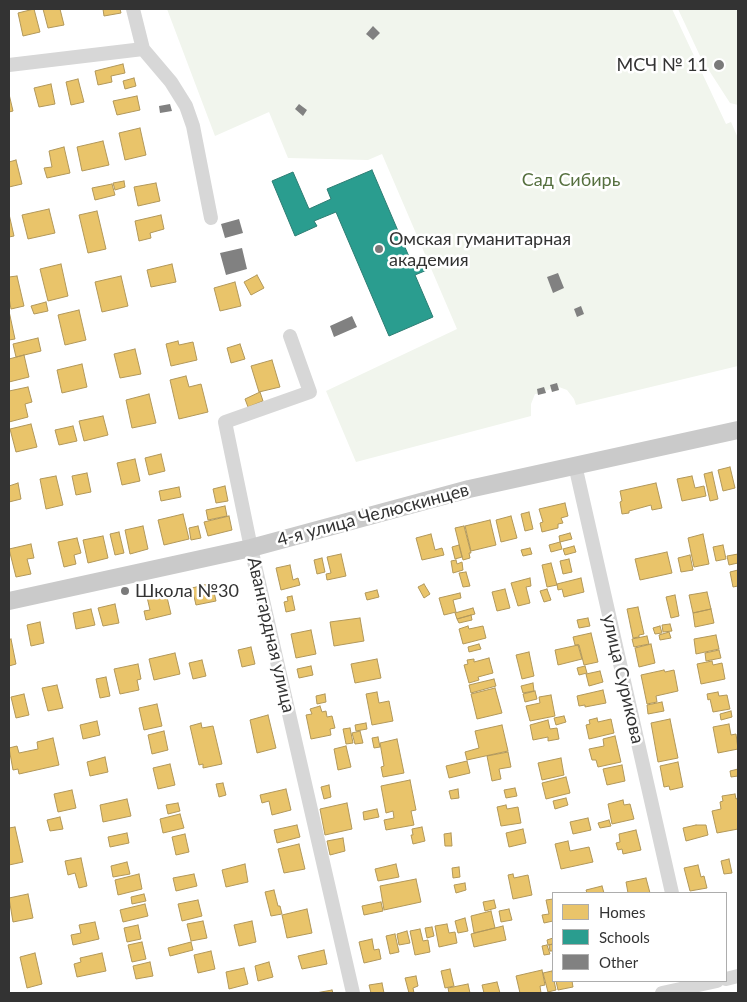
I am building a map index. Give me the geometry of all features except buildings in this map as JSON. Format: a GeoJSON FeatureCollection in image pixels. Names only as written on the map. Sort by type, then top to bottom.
{"type":"FeatureCollection","features":[{"type":"Feature","properties":{"kind":"main road","name":"4-я улица Челюскинцев"},"geometry":{"type":"LineString","coordinates":[[9,601],[251,548],[427,499],[738,430]]}},
{"type":"Feature","properties":{"kind":"street"},"geometry":{"type":"LineString","coordinates":[[133,9],[142,49],[171,82],[186,106],[198,147],[211,218]]}},
{"type":"Feature","properties":{"kind":"street"},"geometry":{"type":"LineString","coordinates":[[9,65],[142,49]]}},
{"type":"Feature","properties":{"kind":"street","name":"Авангардная улица"},"geometry":{"type":"LineString","coordinates":[[290,336],[310,392],[225,422],[251,548],[353,993]]}},
{"type":"Feature","properties":{"kind":"street","name":"улица Сурикова"},"geometry":{"type":"LineString","coordinates":[[575,465],[672,892]]}},
{"type":"Feature","properties":{"kind":"street"},"geometry":{"type":"LineString","coordinates":[[662,993],[713,982]]}},
{"type":"Feature","properties":{"kind":"green space","name":"Сад Сибирь"},"geometry":{"type":"Polygon","coordinates":[[[167,9],[672,9],[726,124],[731,122],[738,138],[738,366],[576,405],[567,390],[559,387],[559,390],[552,392],[551,389],[545,391],[546,393],[535,394],[531,404],[531,416],[356,462],[326,391],[457,329],[382,154],[368,160],[288,158],[269,112],[215,136],[167,9]]]}},
{"type":"Feature","properties":{"kind":"green space","name":"МСЧ № 11"},"geometry":{"type":"Polygon","coordinates":[[[678,9],[738,9],[738,105],[730,103],[701,58],[678,9]]]}},
{"type":"Feature","properties":{"kind":"place","name":"МСЧ № 11"},"geometry":{"type":"Point","coordinates":[719,65]}},
{"type":"Feature","properties":{"kind":"place","name":"Омская гуманитарная академия"},"geometry":{"type":"Point","coordinates":[379,249]}},
{"type":"Feature","properties":{"kind":"place","name":"Школа №30"},"geometry":{"type":"Point","coordinates":[125,591]}}]}
